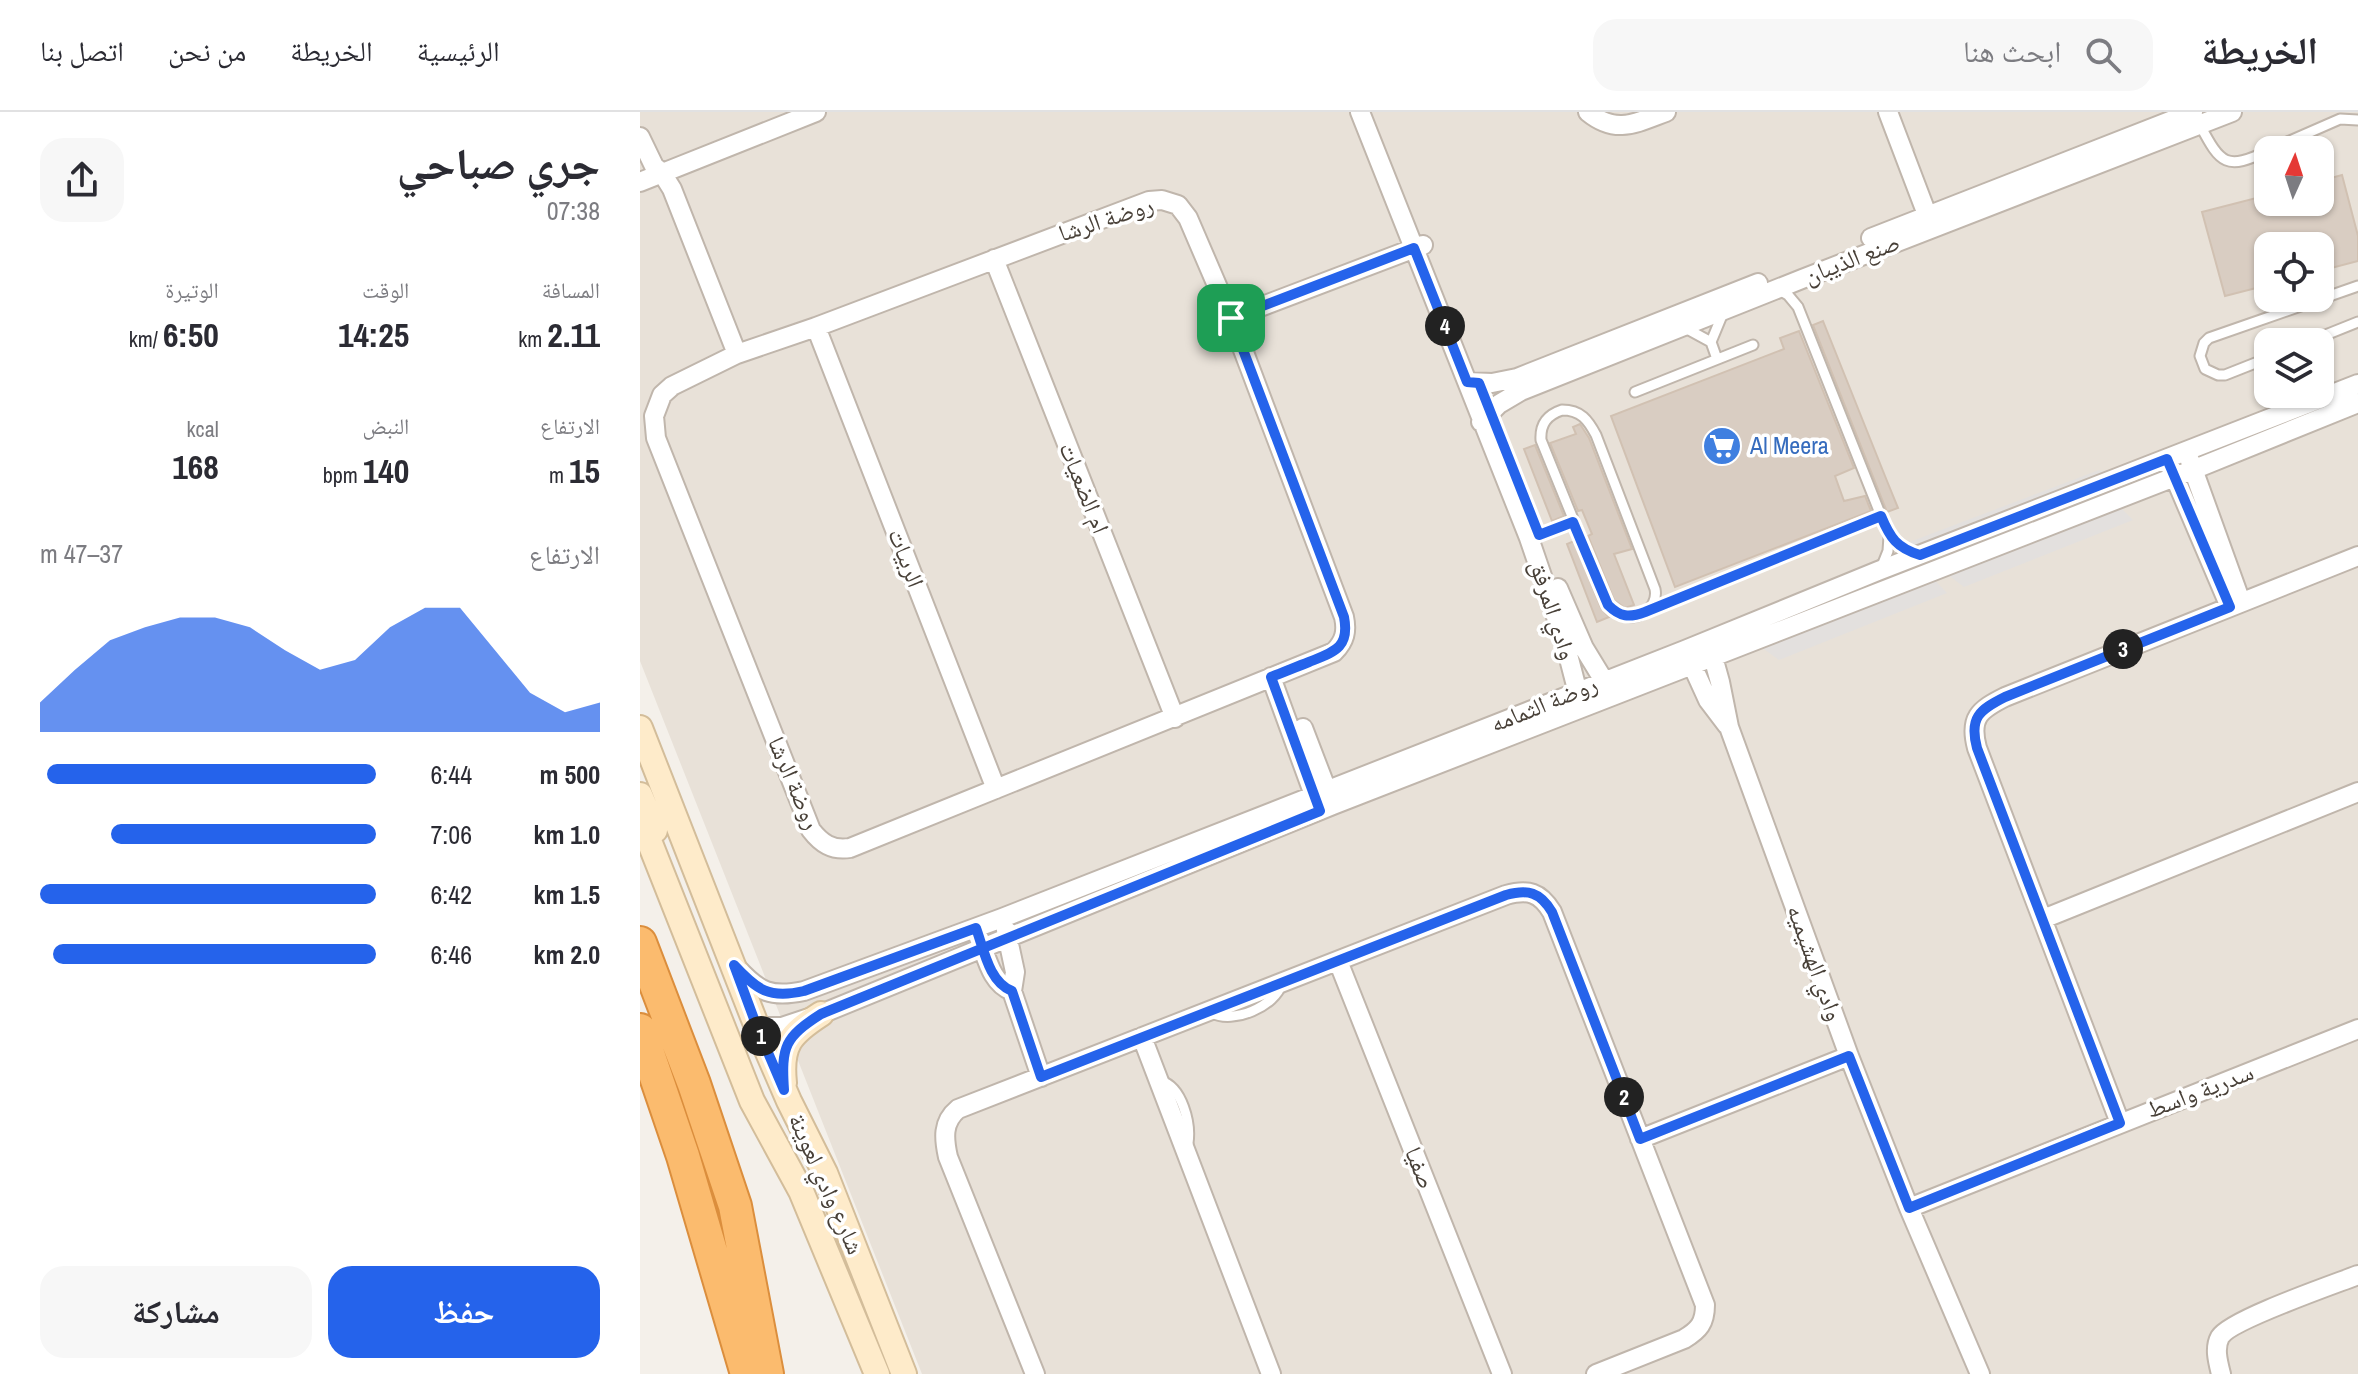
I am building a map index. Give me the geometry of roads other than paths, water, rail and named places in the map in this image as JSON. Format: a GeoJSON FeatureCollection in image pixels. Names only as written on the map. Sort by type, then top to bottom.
{"type":"FeatureCollection","features":[{"type":"Feature","properties":{"kind":"highway"},"geometry":{"type":"LineString","coordinates":[[640,943],[694,1084],[735,1206],[767,1374]]}},
{"type":"Feature","properties":{"kind":"highway"},"geometry":{"type":"LineString","coordinates":[[640,1030],[683,1156],[747,1374]]}},
{"type":"Feature","properties":{"kind":"main road","name":"شارع وادي لعوينة"},"geometry":{"type":"LineString","coordinates":[[640,728],[757,1027],[825,1173],[904,1374]]}},
{"type":"Feature","properties":{"kind":"main road"},"geometry":{"type":"LineString","coordinates":[[640,795],[731,1007],[744,1022],[757,1027]]}},
{"type":"Feature","properties":{"kind":"main road","name":"شارع وادي لعوينة"},"geometry":{"type":"LineString","coordinates":[[640,818],[752,1101],[801,1191],[877,1374]]}},
{"type":"Feature","properties":{"kind":"main road"},"geometry":{"type":"LineString","coordinates":[[784,1090],[783,1061],[789,1041],[799,1029],[821,1014]]}},
{"type":"Feature","properties":{"kind":"street"},"geometry":{"type":"LineString","coordinates":[[640,182],[652,170],[789,112]]}},
{"type":"Feature","properties":{"kind":"street"},"geometry":{"type":"LineString","coordinates":[[652,170],[816,112]]}},
{"type":"Feature","properties":{"kind":"street","name":"وادي المرفق"},"geometry":{"type":"LineString","coordinates":[[1360,112],[1419,246]]}},
{"type":"Feature","properties":{"kind":"street","name":"وادي المرفق"},"geometry":{"type":"LineString","coordinates":[[1371,112],[1485,417],[1579,636],[1608,688]]}},
{"type":"Feature","properties":{"kind":"street"},"geometry":{"type":"LineString","coordinates":[[1588,112],[1616,126],[1637,123],[1666,112]]}},
{"type":"Feature","properties":{"kind":"street"},"geometry":{"type":"LineString","coordinates":[[1888,112],[1930,222]]}},
{"type":"Feature","properties":{"kind":"street","name":"صنع الذيبان"},"geometry":{"type":"LineString","coordinates":[[1473,383],[1517,378],[2196,118],[2232,112]]}},
{"type":"Feature","properties":{"kind":"street"},"geometry":{"type":"LineString","coordinates":[[640,137],[652,170],[672,189],[737,354]]}},
{"type":"Feature","properties":{"kind":"street","name":"روضة الرشا"},"geometry":{"type":"LineString","coordinates":[[1149,201],[1178,205],[1188,218],[1231,318],[1346,626],[1344,640],[1334,652],[850,848],[842,850],[825,845],[811,830],[653,424],[658,403],[672,386],[737,354],[1149,201]]}},
{"type":"Feature","properties":{"kind":"street","name":"صنع الذيبان"},"geometry":{"type":"LineString","coordinates":[[1485,417],[1521,391],[1802,279],[1930,222]]}},
{"type":"Feature","properties":{"kind":"street"},"geometry":{"type":"LineString","coordinates":[[1231,318],[1419,246]]}},
{"type":"Feature","properties":{"kind":"street","name":"ام الضعيات"},"geometry":{"type":"LineString","coordinates":[[994,259],[1175,718]]}},
{"type":"Feature","properties":{"kind":"street","name":"الربيات"},"geometry":{"type":"LineString","coordinates":[[816,327],[996,789]]}},
{"type":"Feature","properties":{"kind":"street","name":"روضة الثمامه"},"geometry":{"type":"LineString","coordinates":[[2334,391],[2358,384]]}},
{"type":"Feature","properties":{"kind":"street","name":"روضة الثمامه"},"geometry":{"type":"LineString","coordinates":[[1711,649],[1878,571],[1920,555],[2171,468],[2195,469],[2358,403]]}},
{"type":"Feature","properties":{"kind":"street","name":"روضة الثمامه"},"geometry":{"type":"LineString","coordinates":[[734,965],[760,990],[786,995],[804,991],[1323,800],[2171,468],[2187,452],[2285,408]]}},
{"type":"Feature","properties":{"kind":"street"},"geometry":{"type":"LineString","coordinates":[[2187,452],[2236,604]]}},
{"type":"Feature","properties":{"kind":"street"},"geometry":{"type":"LineString","coordinates":[[2171,468],[2236,604]]}},
{"type":"Feature","properties":{"kind":"street","name":"وادي المرفق"},"geometry":{"type":"LineString","coordinates":[[1534,536],[1579,699]]}},
{"type":"Feature","properties":{"kind":"street"},"geometry":{"type":"LineString","coordinates":[[2120,1123],[1977,748],[1973,727],[1977,715],[2005,697],[2358,556]]}},
{"type":"Feature","properties":{"kind":"street","name":"وادي الهشيميه"},"geometry":{"type":"LineString","coordinates":[[1711,649],[1729,727],[1849,1056],[1909,1208],[1980,1374]]}},
{"type":"Feature","properties":{"kind":"street","name":"وادي الهشيميه"},"geometry":{"type":"LineString","coordinates":[[1688,658],[1708,700],[1729,727]]}},
{"type":"Feature","properties":{"kind":"street"},"geometry":{"type":"LineString","coordinates":[[1276,675],[1323,800]]}},
{"type":"Feature","properties":{"kind":"street"},"geometry":{"type":"LineString","coordinates":[[2043,919],[2358,792]]}},
{"type":"Feature","properties":{"kind":"street","name":"روضة الثمامه"},"geometry":{"type":"LineString","coordinates":[[757,1027],[782,1027],[821,1014],[1009,939],[1323,800]]}},
{"type":"Feature","properties":{"kind":"street"},"geometry":{"type":"LineString","coordinates":[[1035,1374],[948,1157],[945,1133],[950,1115],[958,1109],[1506,895],[1526,893],[1545,901],[1552,912],[1705,1305],[1704,1319],[1696,1332],[1596,1374]]}},
{"type":"Feature","properties":{"kind":"street"},"geometry":{"type":"LineString","coordinates":[[1002,918],[1015,972],[1012,991],[1041,1077]]}},
{"type":"Feature","properties":{"kind":"street"},"geometry":{"type":"LineString","coordinates":[[976,928],[996,981],[1012,991]]}},
{"type":"Feature","properties":{"kind":"street","name":"صفيا"},"geometry":{"type":"LineString","coordinates":[[1338,961],[1502,1374]]}},
{"type":"Feature","properties":{"kind":"street","name":"سدرية واسط"},"geometry":{"type":"LineString","coordinates":[[1909,1208],[2358,1029]]}},
{"type":"Feature","properties":{"kind":"street"},"geometry":{"type":"LineString","coordinates":[[1142,1037],[1271,1374]]}},
{"type":"Feature","properties":{"kind":"street"},"geometry":{"type":"LineString","coordinates":[[1640,1139],[1849,1056]]}},
{"type":"Feature","properties":{"kind":"street"},"geometry":{"type":"LineString","coordinates":[[2221,1374],[2217,1348],[2224,1332],[2246,1320],[2358,1275]]}},
{"type":"Feature","properties":{"kind":"lane"},"geometry":{"type":"LineString","coordinates":[[2196,118],[2215,153],[2229,161],[2246,161],[2254,157]]}},
{"type":"Feature","properties":{"kind":"lane"},"geometry":{"type":"LineString","coordinates":[[2301,136],[2340,119],[2358,120]]}},
{"type":"Feature","properties":{"kind":"lane"},"geometry":{"type":"LineString","coordinates":[[1798,307],[1802,279]]}},
{"type":"Feature","properties":{"kind":"lane"},"geometry":{"type":"LineString","coordinates":[[2254,363],[2218,375],[2205,369],[2201,349],[2209,338],[2358,286]]}},
{"type":"Feature","properties":{"kind":"lane"},"geometry":{"type":"LineString","coordinates":[[1775,289],[1782,290],[1798,307],[1889,536],[1888,551],[1878,571]]}},
{"type":"Feature","properties":{"kind":"lane"},"geometry":{"type":"LineString","coordinates":[[1717,359],[1711,342],[1724,310]]}},
{"type":"Feature","properties":{"kind":"lane"},"geometry":{"type":"LineString","coordinates":[[2334,332],[2358,322]]}},
{"type":"Feature","properties":{"kind":"lane"},"geometry":{"type":"LineString","coordinates":[[1677,329],[1689,330],[1711,342]]}},
{"type":"Feature","properties":{"kind":"lane"},"geometry":{"type":"LineString","coordinates":[[1635,392],[1753,345]]}},
{"type":"Feature","properties":{"kind":"lane"},"geometry":{"type":"LineString","coordinates":[[1651,609],[1657,597],[1655,589],[1596,435],[1588,420],[1579,413],[1562,410],[1549,416],[1541,431],[1541,440],[1608,605],[1619,615],[1627,617],[1651,609],[1881,516]]}},
{"type":"Feature","properties":{"kind":"lane"},"geometry":{"type":"LineString","coordinates":[[1534,536],[1573,522]]}},
{"type":"Feature","properties":{"kind":"lane"},"geometry":{"type":"LineString","coordinates":[[1889,536],[1906,550],[1920,555]]}},
{"type":"Feature","properties":{"kind":"place","name":"Al Meera"},"geometry":{"type":"Point","coordinates":[1722,446]}}]}
